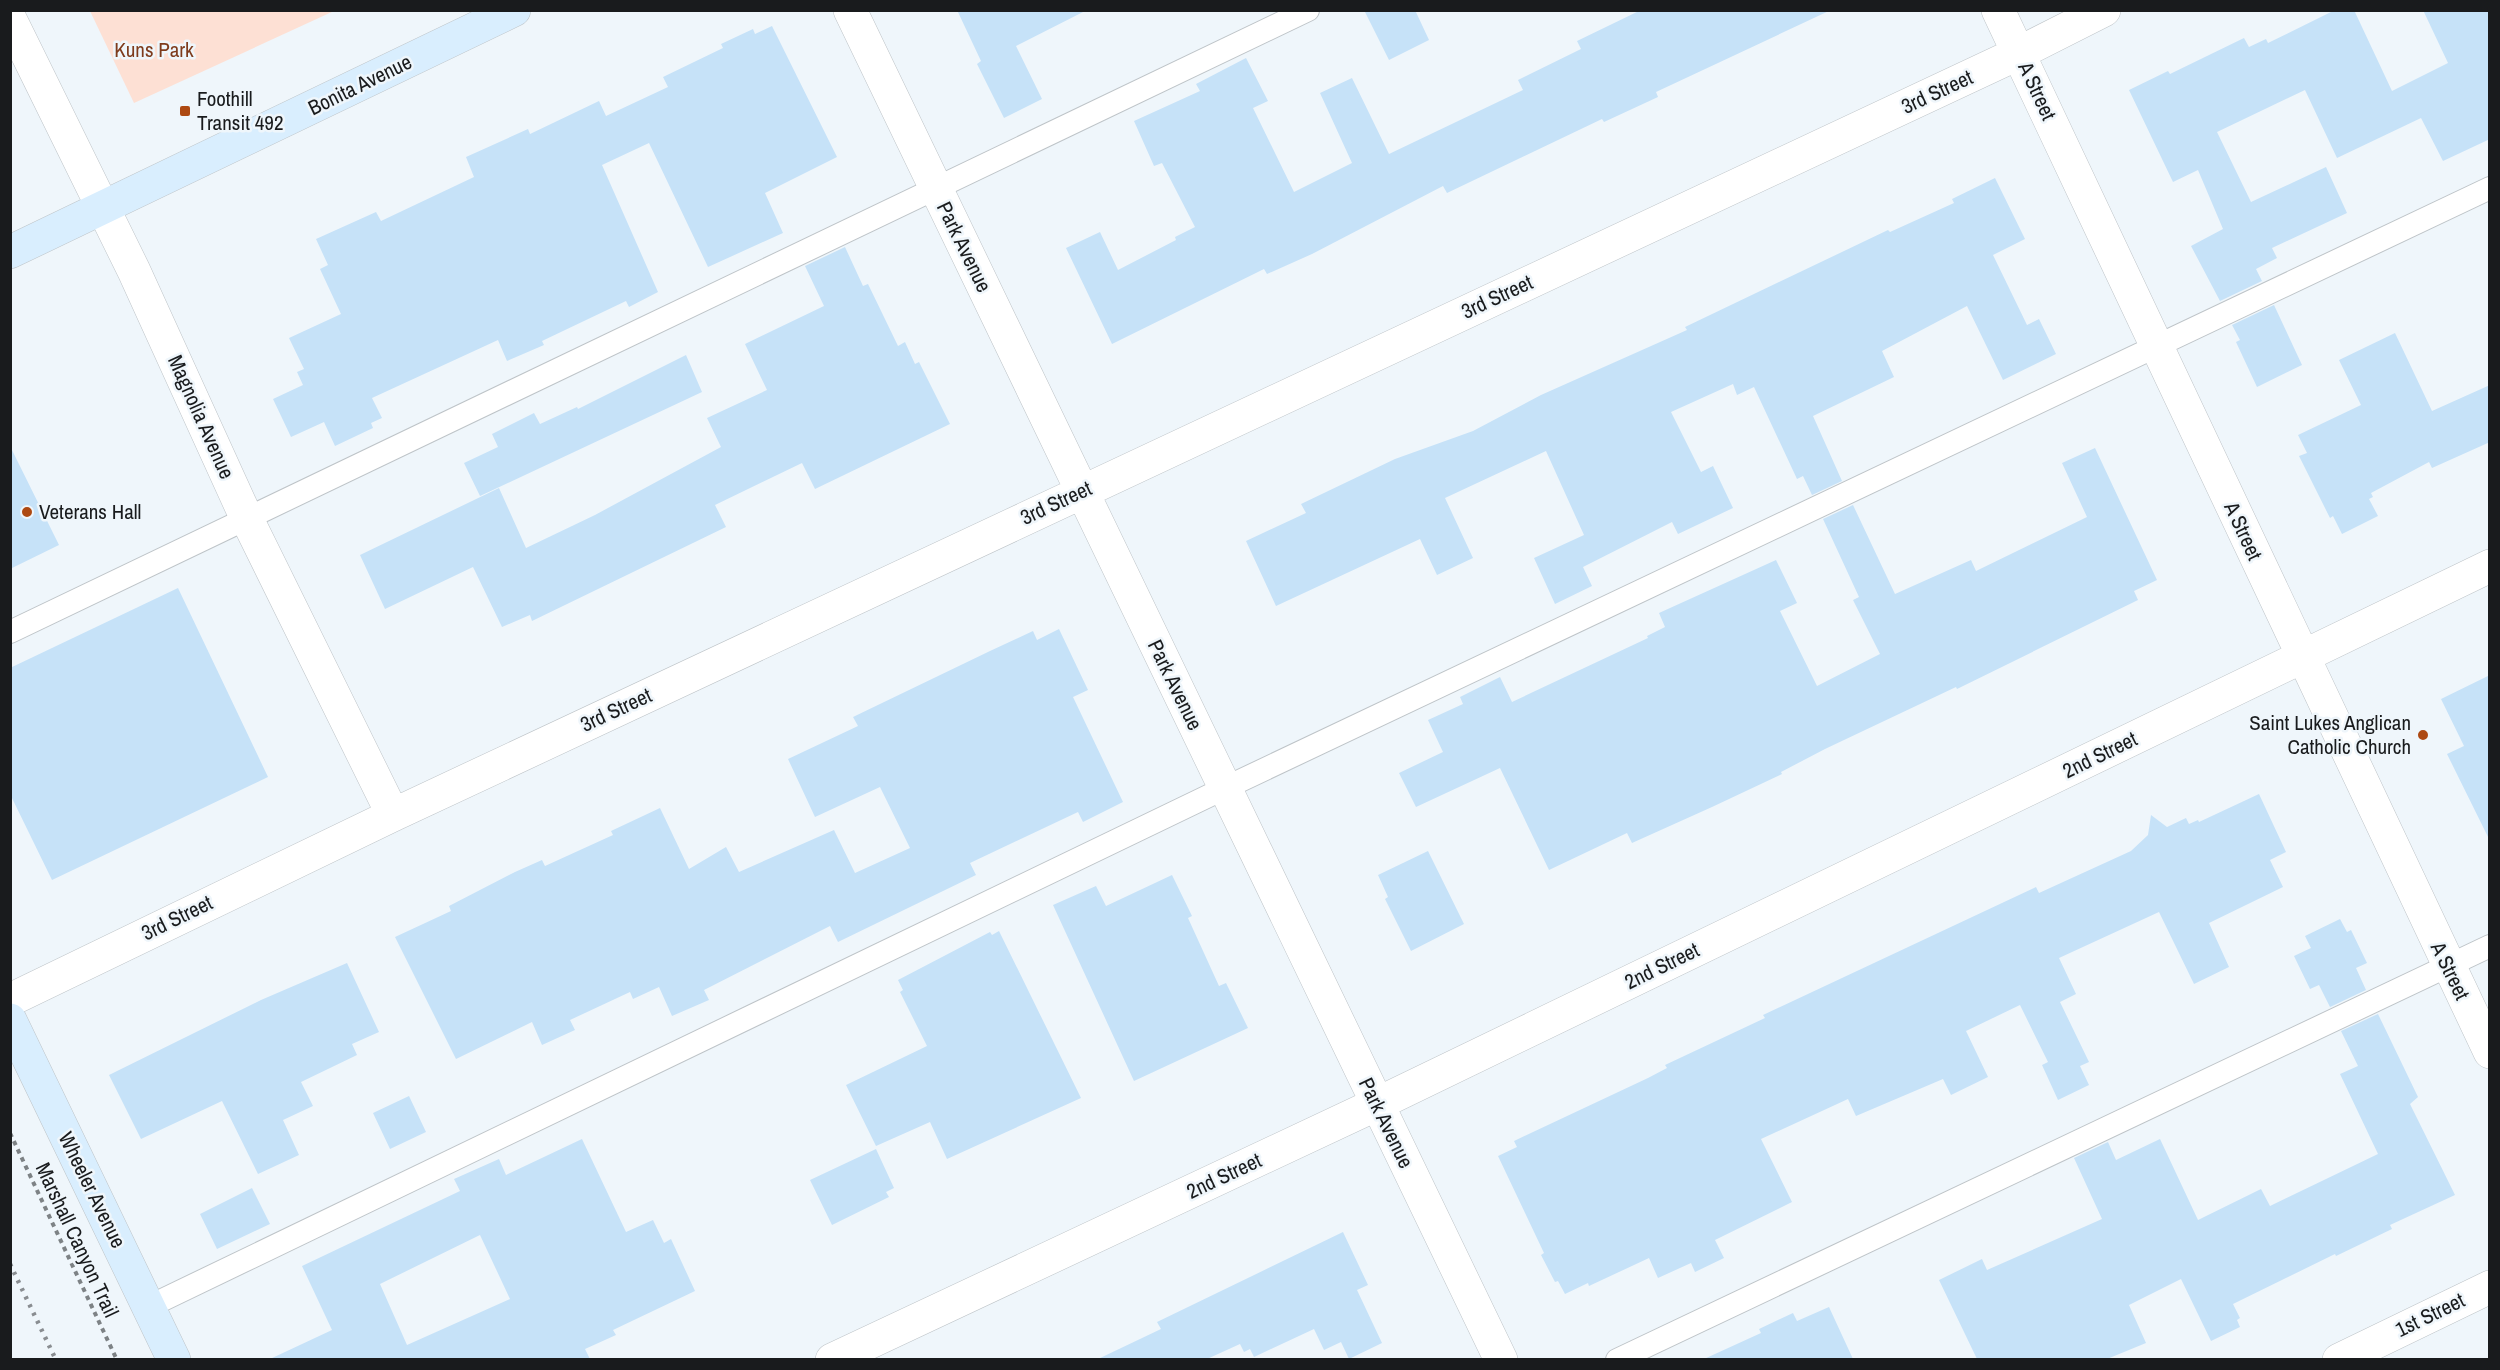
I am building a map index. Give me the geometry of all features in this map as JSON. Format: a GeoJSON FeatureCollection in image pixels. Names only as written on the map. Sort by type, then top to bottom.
{"type":"FeatureCollection","features":[{"type":"Feature","properties":{"kind":"main road","name":"Bonita Avenue"},"geometry":{"type":"LineString","coordinates":[[10,252],[514,10]]}},
{"type":"Feature","properties":{"kind":"main road","name":"Wheeler Avenue"},"geometry":{"type":"LineString","coordinates":[[10,1020],[174,1359]]}},
{"type":"Feature","properties":{"kind":"street","name":"Park Avenue"},"geometry":{"type":"LineString","coordinates":[[850,10],[1500,1359]]}},
{"type":"Feature","properties":{"kind":"street","name":"A Street"},"geometry":{"type":"LineString","coordinates":[[1998,10],[2447,967],[2490,1052]]}},
{"type":"Feature","properties":{"kind":"street","name":"3rd Street"},"geometry":{"type":"LineString","coordinates":[[10,1000],[393,815],[2019,53],[2104,10]]}},
{"type":"Feature","properties":{"kind":"street","name":"Magnolia Avenue"},"geometry":{"type":"LineString","coordinates":[[10,19],[104,207],[246,518],[393,815]]}},
{"type":"Feature","properties":{"kind":"street","name":"2nd Street"},"geometry":{"type":"LineString","coordinates":[[832,1359],[1377,1104],[2490,566]]}},
{"type":"Feature","properties":{"kind":"street","name":"1st Street"},"geometry":{"type":"LineString","coordinates":[[2339,1359],[2490,1287]]}},
{"type":"Feature","properties":{"kind":"lane"},"geometry":{"type":"LineString","coordinates":[[10,632],[1308,10]]}},
{"type":"Feature","properties":{"kind":"lane"},"geometry":{"type":"LineString","coordinates":[[148,1307],[1225,788],[2490,188]]}},
{"type":"Feature","properties":{"kind":"lane"},"geometry":{"type":"LineString","coordinates":[[1617,1359],[2490,946]]}},
{"type":"Feature","properties":{"kind":"path","name":"Marshall Canyon Trail"},"geometry":{"type":"LineString","coordinates":[[10,1133],[117,1359]]}},
{"type":"Feature","properties":{"kind":"green space","name":"Kuns Park"},"geometry":{"type":"Polygon","coordinates":[[[90,11],[334,11],[134,103],[90,11]]]}},
{"type":"Feature","properties":{"kind":"building"},"geometry":{"type":"Polygon","coordinates":[[[957,10],[1087,10],[1016,46],[1042,99],[1004,118],[977,64],[981,61],[957,10]]]}},
{"type":"Feature","properties":{"kind":"building"},"geometry":{"type":"Polygon","coordinates":[[[1364,10],[1415,10],[1429,40],[1389,60],[1364,10]]]}},
{"type":"Feature","properties":{"kind":"building"},"geometry":{"type":"Polygon","coordinates":[[[1641,10],[1831,10],[1656,92],[1658,97],[1604,122],[1602,119],[1447,193],[1443,186],[1312,254],[1267,274],[1264,269],[1112,344],[1066,248],[1100,232],[1118,270],[1176,240],[1175,237],[1195,227],[1162,163],[1154,166],[1134,121],[1200,91],[1196,84],[1246,58],[1268,101],[1253,108],[1294,192],[1352,163],[1320,93],[1352,78],[1389,154],[1523,90],[1518,80],[1581,49],[1577,41],[1641,10]]]}},
{"type":"Feature","properties":{"kind":"building"},"geometry":{"type":"Polygon","coordinates":[[[2335,10],[2354,10],[2392,91],[2448,63],[2423,10],[2490,10],[2490,139],[2443,161],[2421,118],[2337,158],[2305,90],[2217,132],[2251,202],[2326,167],[2347,213],[2272,248],[2277,258],[2256,269],[2262,281],[2220,301],[2191,246],[2223,229],[2198,170],[2173,182],[2129,90],[2168,71],[2170,74],[2244,38],[2249,47],[2266,39],[2268,43],[2335,10]]]}},
{"type":"Feature","properties":{"kind":"building"},"geometry":{"type":"Polygon","coordinates":[[[772,26],[837,157],[765,193],[783,233],[708,267],[649,143],[602,165],[658,292],[629,307],[626,301],[542,341],[544,345],[507,361],[498,340],[372,398],[382,418],[371,423],[373,428],[335,446],[324,422],[291,437],[273,399],[303,385],[297,372],[304,369],[289,338],[341,314],[320,269],[328,265],[316,239],[376,212],[381,221],[474,177],[466,157],[528,129],[530,134],[599,101],[606,116],[668,87],[663,77],[723,48],[721,44],[753,29],[755,34],[772,26]]]}},
{"type":"Feature","properties":{"kind":"building"},"geometry":{"type":"Polygon","coordinates":[[[1995,178],[2025,239],[1993,255],[2027,325],[2039,319],[2056,354],[2003,380],[1967,306],[1882,351],[1894,377],[1813,416],[1842,481],[1812,495],[1803,476],[1797,479],[1754,387],[1737,395],[1733,384],[1671,412],[1701,472],[1713,466],[1733,508],[1678,534],[1672,522],[1583,567],[1592,586],[1555,604],[1534,558],[1584,535],[1546,451],[1445,498],[1473,558],[1437,575],[1420,539],[1276,606],[1246,541],[1306,513],[1301,504],[1395,459],[1473,431],[1541,395],[1687,330],[1685,327],[1888,230],[1890,232],[1954,203],[1952,199],[1995,178]]]}},
{"type":"Feature","properties":{"kind":"building"},"geometry":{"type":"Polygon","coordinates":[[[845,247],[863,286],[868,284],[898,346],[905,342],[915,364],[919,362],[950,424],[815,489],[802,463],[715,505],[726,527],[532,621],[530,615],[502,627],[473,567],[385,609],[360,555],[499,488],[526,548],[595,515],[721,447],[707,418],[767,390],[745,344],[824,306],[805,266],[845,247]]]}},
{"type":"Feature","properties":{"kind":"building"},"geometry":{"type":"Polygon","coordinates":[[[2274,305],[2302,365],[2257,387],[2236,342],[2240,340],[2232,325],[2274,305]]]}},
{"type":"Feature","properties":{"kind":"building"},"geometry":{"type":"Polygon","coordinates":[[[2395,333],[2432,411],[2490,385],[2490,442],[2432,468],[2429,462],[2371,493],[2373,497],[2369,499],[2378,516],[2342,534],[2333,516],[2330,518],[2299,456],[2307,453],[2298,435],[2361,405],[2339,360],[2395,333]]]}},
{"type":"Feature","properties":{"kind":"building"},"geometry":{"type":"Polygon","coordinates":[[[686,355],[702,392],[480,496],[464,463],[498,447],[492,434],[534,413],[540,424],[577,407],[578,409],[686,355]]]}},
{"type":"Feature","properties":{"kind":"building","name":"Veterans Hall"},"geometry":{"type":"Polygon","coordinates":[[[10,446],[59,545],[10,569],[10,446]]]}},
{"type":"Feature","properties":{"kind":"building"},"geometry":{"type":"Polygon","coordinates":[[[2095,448],[2157,580],[2134,591],[2138,600],[1957,689],[1956,687],[1825,749],[1781,772],[1782,774],[1712,807],[1632,843],[1627,833],[1549,870],[1500,768],[1416,807],[1399,773],[1443,752],[1428,720],[1463,704],[1460,697],[1500,677],[1512,702],[1648,638],[1647,636],[1665,627],[1659,613],[1776,560],[1797,603],[1780,611],[1817,686],[1880,654],[1853,600],[1859,597],[1823,519],[1853,505],[1895,594],[1971,560],[1976,571],[2087,517],[2062,463],[2095,448]]]}},
{"type":"Feature","properties":{"kind":"building"},"geometry":{"type":"Polygon","coordinates":[[[178,588],[268,777],[52,880],[10,794],[10,668],[178,588]]]}},
{"type":"Feature","properties":{"kind":"building"},"geometry":{"type":"Polygon","coordinates":[[[1059,629],[1088,690],[1073,697],[1123,802],[1083,822],[1078,812],[970,863],[976,875],[838,942],[830,926],[704,990],[709,1000],[672,1016],[659,987],[633,999],[630,992],[570,1020],[575,1030],[542,1045],[532,1022],[456,1059],[395,937],[451,911],[449,906],[515,872],[542,860],[545,866],[613,835],[611,831],[660,808],[689,869],[726,847],[739,872],[834,830],[855,873],[910,848],[880,787],[815,817],[788,759],[858,726],[853,717],[990,651],[1033,631],[1037,640],[1059,629]]]}},
{"type":"Feature","properties":{"kind":"building"},"geometry":{"type":"Polygon","coordinates":[[[2490,675],[2490,841],[2447,754],[2464,746],[2441,699],[2490,675]]]}},
{"type":"Feature","properties":{"kind":"building"},"geometry":{"type":"Polygon","coordinates":[[[2259,794],[2286,852],[2270,860],[2283,887],[2209,923],[2229,967],[2194,984],[2159,912],[2059,958],[2076,994],[2060,1002],[2089,1062],[2080,1066],[2089,1085],[2058,1100],[2042,1065],[2048,1062],[2020,1005],[1966,1031],[1988,1077],[1951,1095],[1943,1079],[1856,1116],[1848,1099],[1761,1139],[1792,1202],[1715,1240],[1724,1258],[1695,1272],[1691,1263],[1658,1278],[1649,1258],[1589,1286],[1588,1283],[1565,1294],[1558,1281],[1555,1282],[1541,1255],[1544,1253],[1498,1156],[1517,1147],[1514,1141],[1648,1078],[1667,1068],[1665,1065],[1765,1018],[1763,1015],[2036,887],[2039,893],[2131,851],[2148,835],[2151,815],[2167,827],[2186,818],[2189,824],[2198,820],[2199,822],[2259,794]]]}},
{"type":"Feature","properties":{"kind":"building"},"geometry":{"type":"Polygon","coordinates":[[[1428,851],[1464,924],[1411,951],[1385,899],[1388,897],[1378,875],[1428,851]]]}},
{"type":"Feature","properties":{"kind":"building"},"geometry":{"type":"Polygon","coordinates":[[[1172,875],[1192,916],[1188,918],[1219,986],[1226,983],[1248,1028],[1134,1081],[1053,905],[1096,886],[1106,906],[1172,875]]]}},
{"type":"Feature","properties":{"kind":"building"},"geometry":{"type":"Polygon","coordinates":[[[2340,919],[2347,932],[2351,930],[2367,963],[2356,968],[2366,990],[2330,1007],[2319,985],[2310,989],[2294,956],[2311,948],[2305,936],[2340,919]]]}},
{"type":"Feature","properties":{"kind":"building"},"geometry":{"type":"Polygon","coordinates":[[[999,931],[1081,1098],[947,1159],[930,1122],[876,1146],[846,1085],[927,1046],[900,992],[903,990],[898,980],[990,932],[992,935],[999,931]]]}},
{"type":"Feature","properties":{"kind":"building"},"geometry":{"type":"Polygon","coordinates":[[[347,963],[379,1032],[352,1044],[357,1055],[301,1082],[313,1106],[283,1120],[299,1155],[258,1174],[222,1101],[141,1139],[109,1075],[261,1000],[347,963]]]}},
{"type":"Feature","properties":{"kind":"building"},"geometry":{"type":"Polygon","coordinates":[[[2378,1014],[2418,1097],[2410,1104],[2455,1195],[2390,1225],[2392,1229],[2233,1304],[2240,1318],[2237,1320],[2240,1327],[2211,1341],[2181,1279],[2129,1305],[2146,1343],[2107,1359],[1977,1359],[1939,1280],[1982,1259],[1987,1270],[2102,1219],[2074,1158],[2108,1142],[2116,1160],[2160,1139],[2198,1220],[2261,1189],[2270,1206],[2378,1154],[2340,1074],[2358,1066],[2341,1031],[2378,1014]]]}},
{"type":"Feature","properties":{"kind":"building"},"geometry":{"type":"Polygon","coordinates":[[[409,1096],[426,1132],[390,1149],[373,1113],[409,1096]]]}},
{"type":"Feature","properties":{"kind":"building"},"geometry":{"type":"Polygon","coordinates":[[[582,1139],[626,1232],[653,1220],[664,1243],[671,1239],[695,1291],[613,1330],[616,1335],[585,1349],[590,1359],[270,1359],[332,1330],[302,1266],[460,1191],[454,1179],[499,1159],[506,1175],[582,1139]],[[480,1235],[380,1284],[407,1345],[510,1299],[480,1235]]]}},
{"type":"Feature","properties":{"kind":"building"},"geometry":{"type":"Polygon","coordinates":[[[876,1149],[894,1188],[886,1192],[889,1197],[832,1225],[810,1180],[876,1149]]]}},
{"type":"Feature","properties":{"kind":"building"},"geometry":{"type":"Polygon","coordinates":[[[252,1188],[270,1224],[217,1249],[200,1214],[252,1188]]]}},
{"type":"Feature","properties":{"kind":"building"},"geometry":{"type":"Polygon","coordinates":[[[1343,1232],[1368,1285],[1357,1290],[1382,1343],[1349,1359],[1341,1342],[1324,1350],[1314,1329],[1254,1357],[1250,1349],[1244,1352],[1240,1344],[1207,1359],[1098,1359],[1161,1329],[1157,1322],[1343,1232]]]}},
{"type":"Feature","properties":{"kind":"building"},"geometry":{"type":"Polygon","coordinates":[[[1829,1307],[1853,1359],[1704,1359],[1761,1333],[1759,1329],[1793,1313],[1797,1321],[1829,1307]]]}},
{"type":"Feature","properties":{"kind":"railway"},"geometry":{"type":"LineString","coordinates":[[10,1264],[56,1360]]}},
{"type":"Feature","properties":{"kind":"place","name":"Foothill Transit 492"},"geometry":{"type":"Point","coordinates":[185,111]}},
{"type":"Feature","properties":{"kind":"place","name":"Veterans Hall"},"geometry":{"type":"Point","coordinates":[27,512]}},
{"type":"Feature","properties":{"kind":"place","name":"Saint Lukes Anglican Catholic Church"},"geometry":{"type":"Point","coordinates":[2423,735]}}]}
